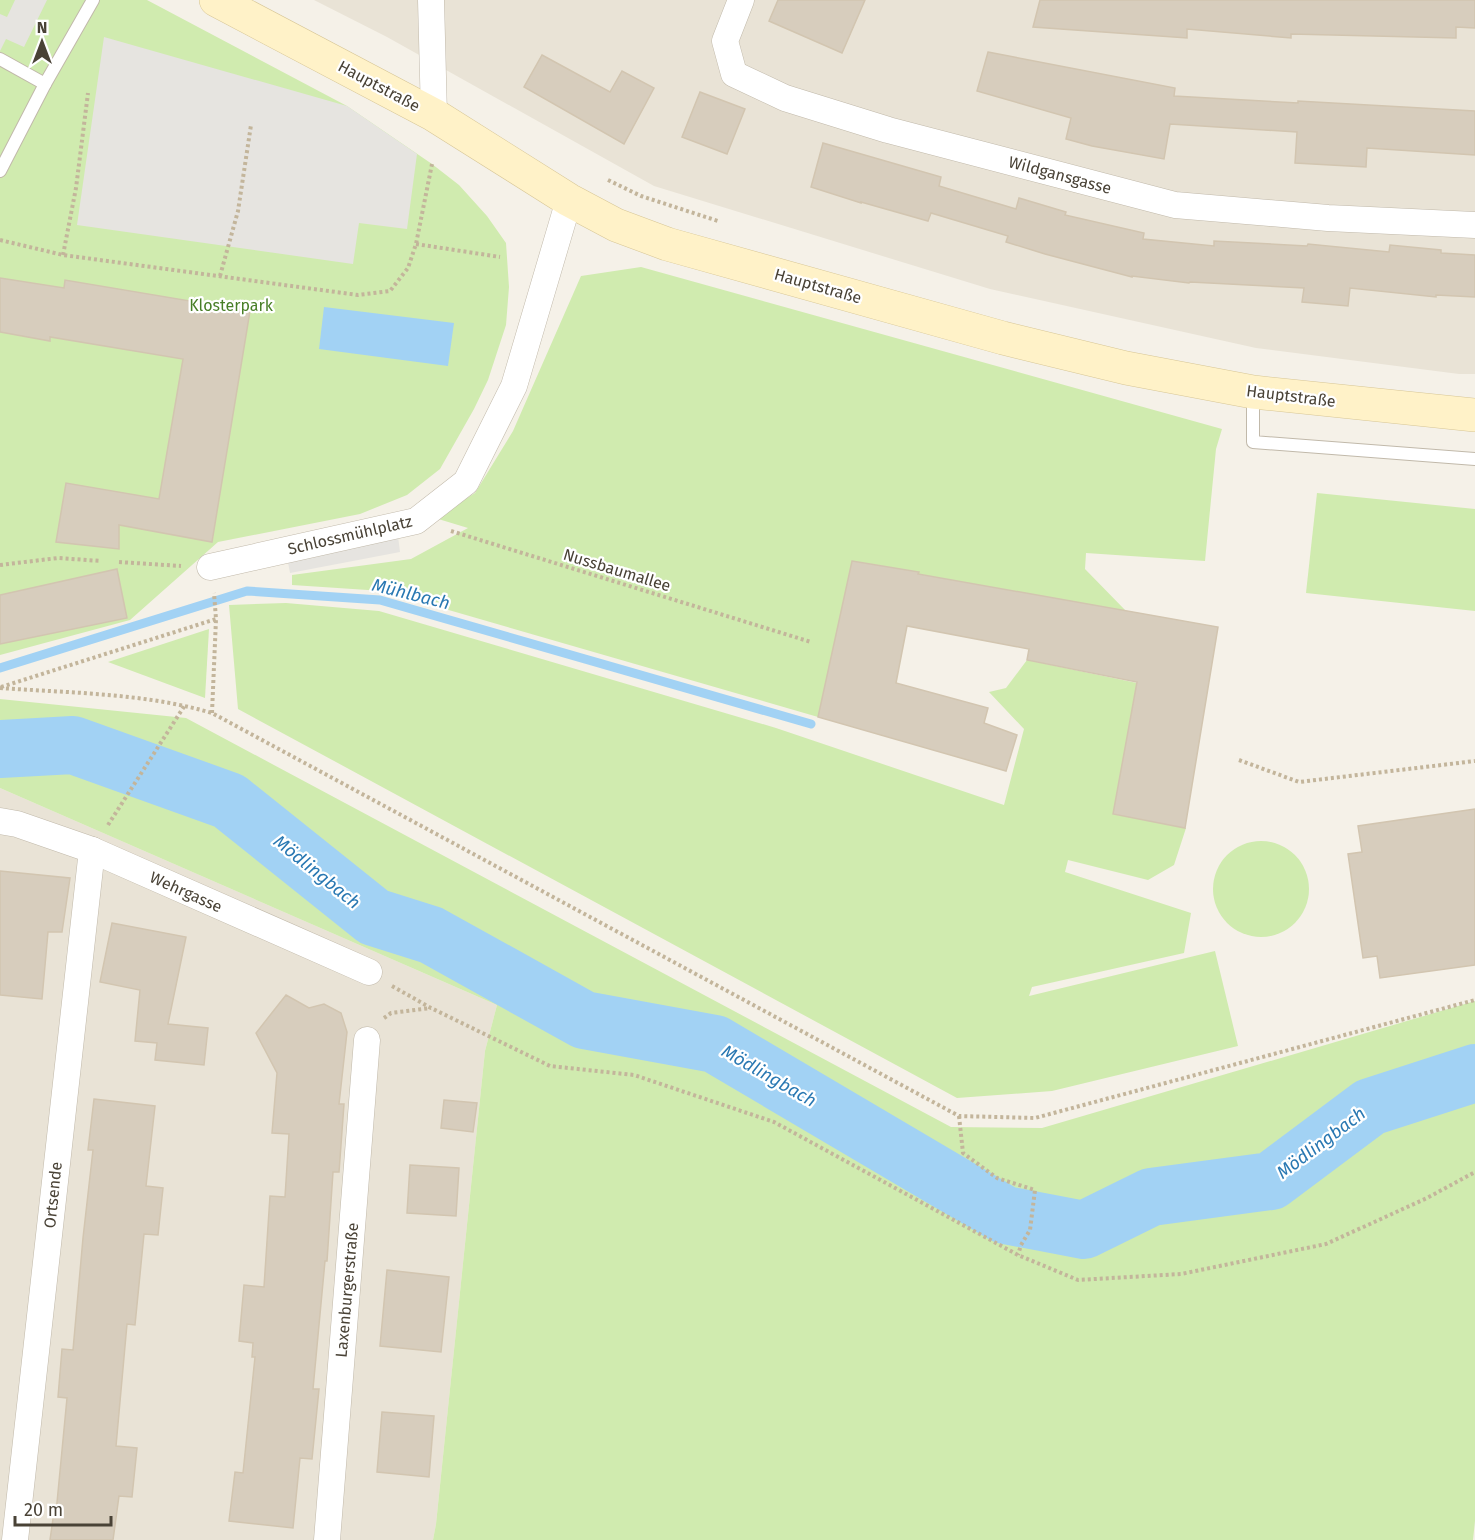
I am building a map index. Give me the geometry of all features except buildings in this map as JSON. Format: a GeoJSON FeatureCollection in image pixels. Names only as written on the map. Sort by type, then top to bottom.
{"type":"FeatureCollection","features":[{"type":"Feature","properties":{"kind":"street","name":"Hauptstraße"},"geometry":{"type":"LineString","coordinates":[[216,0],[434,115],[569,201],[616,225],[667,244],[1003,338],[1126,368],[1253,392],[1475,415]]}},
{"type":"Feature","properties":{"kind":"street"},"geometry":{"type":"LineString","coordinates":[[431,0],[434,115]]}},
{"type":"Feature","properties":{"kind":"street","name":"Wildgansgasse"},"geometry":{"type":"LineString","coordinates":[[741,0],[725,41],[734,75],[785,98],[888,130],[1175,205],[1328,218],[1475,225]]}},
{"type":"Feature","properties":{"kind":"street","name":"Schlossmühlplatz"},"geometry":{"type":"LineString","coordinates":[[210,567],[416,521],[466,482],[514,386],[569,201]]}},
{"type":"Feature","properties":{"kind":"street","name":"Wehrgasse"},"geometry":{"type":"LineString","coordinates":[[0,821],[97,842],[369,972]]}},
{"type":"Feature","properties":{"kind":"street","name":"Ortsende"},"geometry":{"type":"LineString","coordinates":[[15,1540],[97,842]]}},
{"type":"Feature","properties":{"kind":"street","name":"Laxenburgerstraße"},"geometry":{"type":"LineString","coordinates":[[327,1540],[368,1040]]}},
{"type":"Feature","properties":{"kind":"lane"},"geometry":{"type":"LineString","coordinates":[[0,171],[45,84],[93,0]]}},
{"type":"Feature","properties":{"kind":"lane"},"geometry":{"type":"LineString","coordinates":[[0,59],[45,84]]}},
{"type":"Feature","properties":{"kind":"lane"},"geometry":{"type":"LineString","coordinates":[[1253,392],[1253,442],[1475,459]]}},
{"type":"Feature","properties":{"kind":"path"},"geometry":{"type":"LineString","coordinates":[[63,255],[76,188],[88,93]]}},
{"type":"Feature","properties":{"kind":"path"},"geometry":{"type":"LineString","coordinates":[[220,276],[238,211],[251,125]]}},
{"type":"Feature","properties":{"kind":"path"},"geometry":{"type":"LineString","coordinates":[[0,240],[63,255],[358,295],[390,291],[408,268],[416,244],[432,164]]}},
{"type":"Feature","properties":{"kind":"path"},"geometry":{"type":"LineString","coordinates":[[600,176],[641,196],[720,222]]}},
{"type":"Feature","properties":{"kind":"path"},"geometry":{"type":"LineString","coordinates":[[416,244],[500,257]]}},
{"type":"Feature","properties":{"kind":"path","name":"Nussbaumallee"},"geometry":{"type":"LineString","coordinates":[[416,521],[811,642]]}},
{"type":"Feature","properties":{"kind":"path"},"geometry":{"type":"LineString","coordinates":[[0,565],[58,558],[101,561]]}},
{"type":"Feature","properties":{"kind":"path"},"geometry":{"type":"LineString","coordinates":[[119,562],[210,567]]}},
{"type":"Feature","properties":{"kind":"path"},"geometry":{"type":"LineString","coordinates":[[212,712],[216,619],[214,595]]}},
{"type":"Feature","properties":{"kind":"path"},"geometry":{"type":"LineString","coordinates":[[0,688],[216,619]]}},
{"type":"Feature","properties":{"kind":"path"},"geometry":{"type":"LineString","coordinates":[[0,688],[143,699],[185,705],[212,712],[959,1116],[1035,1118],[1475,999]]}},
{"type":"Feature","properties":{"kind":"path"},"geometry":{"type":"LineString","coordinates":[[97,842],[185,705]]}},
{"type":"Feature","properties":{"kind":"path"},"geometry":{"type":"LineString","coordinates":[[1239,760],[1299,782],[1475,761]]}},
{"type":"Feature","properties":{"kind":"path"},"geometry":{"type":"LineString","coordinates":[[369,972],[431,1008],[550,1066],[634,1075],[774,1122],[1018,1255],[1078,1280],[1181,1274],[1326,1244],[1426,1198],[1475,1172]]}},
{"type":"Feature","properties":{"kind":"path"},"geometry":{"type":"LineString","coordinates":[[391,1013],[431,1008]]}},
{"type":"Feature","properties":{"kind":"path"},"geometry":{"type":"LineString","coordinates":[[959,1116],[963,1153],[997,1178],[1035,1190],[1030,1230],[1018,1255]]}},
{"type":"Feature","properties":{"kind":"shaded area"},"geometry":{"type":"Polygon","coordinates":[[[15,0],[47,0],[24,47],[6,39],[0,51],[0,14],[7,17],[15,0]]]}},
{"type":"Feature","properties":{"kind":"shaded area"},"geometry":{"type":"Polygon","coordinates":[[[314,0],[1475,0],[1475,374],[1459,374],[1256,348],[990,289],[654,186],[387,37],[314,0]]]}},
{"type":"Feature","properties":{"kind":"shaded area"},"geometry":{"type":"Polygon","coordinates":[[[104,37],[347,106],[417,154],[407,229],[359,223],[353,264],[77,225],[104,37]]]}},
{"type":"Feature","properties":{"kind":"shaded area"},"geometry":{"type":"Polygon","coordinates":[[[398,536],[400,552],[290,573],[287,557],[398,536]]]}},
{"type":"Feature","properties":{"kind":"shaded area"},"geometry":{"type":"Polygon","coordinates":[[[0,788],[497,1005],[485,1051],[433,1540],[0,1540],[0,788]]]}},
{"type":"Feature","properties":{"kind":"green space","name":"Klosterpark"},"geometry":{"type":"Polygon","coordinates":[[[0,0],[147,0],[347,106],[459,185],[487,216],[506,243],[509,287],[506,325],[488,380],[474,409],[440,469],[407,495],[360,514],[218,542],[130,620],[0,655],[0,0]]]}},
{"type":"Feature","properties":{"kind":"green space"},"geometry":{"type":"Polygon","coordinates":[[[641,267],[1222,429],[1216,449],[1205,561],[1086,553],[1085,569],[1126,611],[853,561],[818,717],[383,591],[292,585],[292,575],[411,559],[468,528],[435,518],[475,493],[513,431],[581,276],[641,267]]]}},
{"type":"Feature","properties":{"kind":"green space"},"geometry":{"type":"Polygon","coordinates":[[[1317,493],[1475,509],[1475,611],[1306,593],[1317,493]]]}},
{"type":"Feature","properties":{"kind":"green space"},"geometry":{"type":"Polygon","coordinates":[[[286,603],[379,611],[776,728],[1004,805],[1024,729],[989,692],[1006,688],[1027,660],[1137,683],[1113,814],[1186,828],[1174,865],[1148,880],[1068,860],[1065,872],[1191,913],[1184,953],[1032,987],[1029,996],[1215,951],[1238,1046],[1052,1091],[957,1098],[238,709],[229,605],[286,603]]]}},
{"type":"Feature","properties":{"kind":"green space"},"geometry":{"type":"Polygon","coordinates":[[[209,629],[205,698],[108,662],[209,629]]]}},
{"type":"Feature","properties":{"kind":"green space"},"geometry":{"type":"Polygon","coordinates":[[[0,699],[186,718],[951,1127],[1042,1128],[1475,1001],[1475,1521],[1473,1540],[433,1540],[485,1051],[497,1005],[0,788],[0,699]]]}},
{"type":"Feature","properties":{"kind":"green space"},"geometry":{"type":"Polygon","coordinates":[[[1261,841],[1279,845],[1295,855],[1305,871],[1309,889],[1305,907],[1295,923],[1279,933],[1261,937],[1243,933],[1227,923],[1217,907],[1213,889],[1217,871],[1227,855],[1243,845],[1261,841]]]}},
{"type":"Feature","properties":{"kind":"water"},"geometry":{"type":"Polygon","coordinates":[[[324,307],[454,323],[448,366],[319,349],[324,307]]]}},
{"type":"Feature","properties":{"kind":"waterway","name":"Mühlbach"},"geometry":{"type":"LineString","coordinates":[[0,668],[247,591],[380,600],[811,724]]}},
{"type":"Feature","properties":{"kind":"waterway","name":"Mödlingbach"},"geometry":{"type":"LineString","coordinates":[[0,749],[73,745],[229,801],[374,917],[431,935],[584,1020],[715,1044],[1005,1215],[1084,1230],[1151,1197],[1271,1181],[1370,1107],[1475,1073]]}}]}
